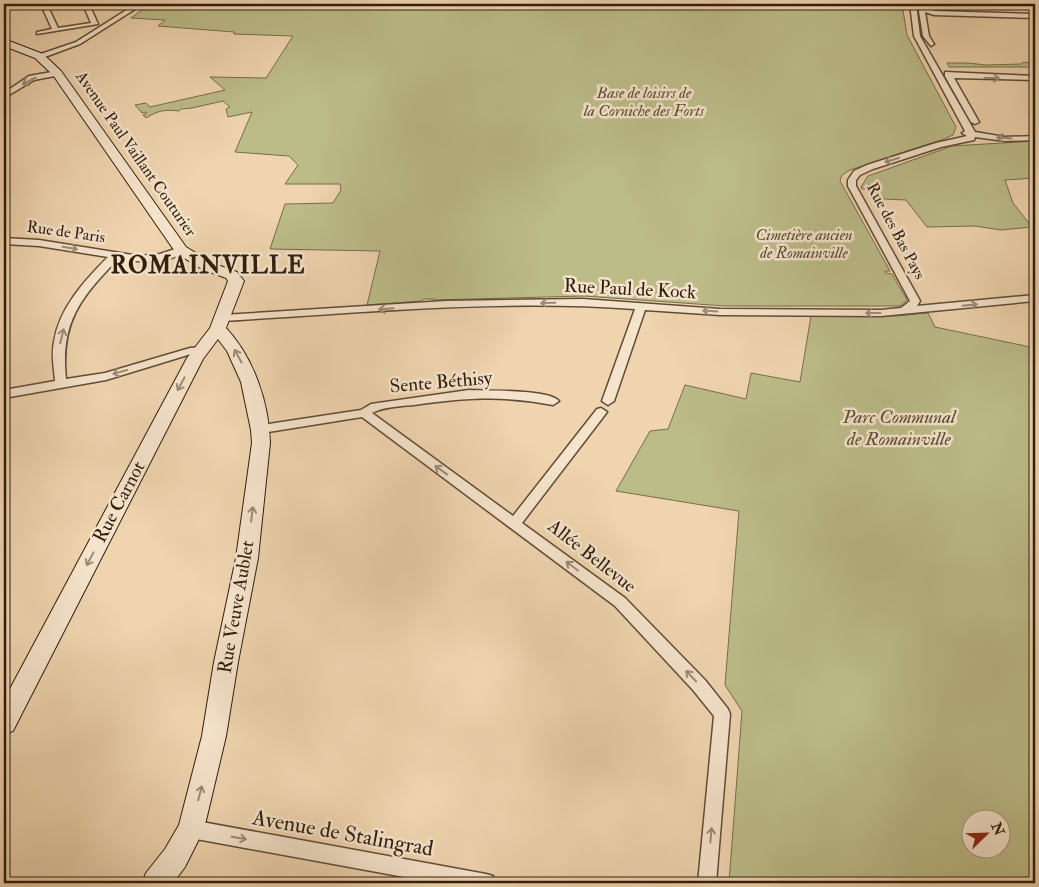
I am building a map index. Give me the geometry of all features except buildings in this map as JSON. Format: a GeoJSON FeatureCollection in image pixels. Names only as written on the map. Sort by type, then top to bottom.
{"type":"FeatureCollection","features":[{"type":"Feature","properties":{"kind":"main road"},"geometry":{"type":"LineString","coordinates":[[4,42],[39,56],[56,73]]}},
{"type":"Feature","properties":{"kind":"main road","name":"Avenue Paul Vaillant Couturier"},"geometry":{"type":"LineString","coordinates":[[56,73],[181,250],[207,266],[232,275],[235,278],[236,284]]}},
{"type":"Feature","properties":{"kind":"main road","name":"Rue Carnot"},"geometry":{"type":"LineString","coordinates":[[4,723],[201,350],[220,324],[236,284]]}},
{"type":"Feature","properties":{"kind":"main road","name":"Rue Veuve Aublet"},"geometry":{"type":"LineString","coordinates":[[156,883],[175,858],[191,829],[214,736],[226,662],[247,558],[262,429],[242,363],[220,324]]}},
{"type":"Feature","properties":{"kind":"street"},"geometry":{"type":"LineString","coordinates":[[56,30],[46,9],[47,7],[67,4]]}},
{"type":"Feature","properties":{"kind":"street"},"geometry":{"type":"LineString","coordinates":[[86,4],[95,24]]}},
{"type":"Feature","properties":{"kind":"street"},"geometry":{"type":"LineString","coordinates":[[39,56],[78,43],[140,4]]}},
{"type":"Feature","properties":{"kind":"street"},"geometry":{"type":"LineString","coordinates":[[913,4],[917,36],[964,123],[972,134],[1005,139],[1035,138]]}},
{"type":"Feature","properties":{"kind":"street"},"geometry":{"type":"LineString","coordinates":[[921,6],[926,36],[931,44],[921,44]]}},
{"type":"Feature","properties":{"kind":"street"},"geometry":{"type":"LineString","coordinates":[[921,6],[934,13],[1035,16]]}},
{"type":"Feature","properties":{"kind":"street"},"geometry":{"type":"LineString","coordinates":[[39,33],[95,24],[106,25]]}},
{"type":"Feature","properties":{"kind":"street"},"geometry":{"type":"LineString","coordinates":[[935,68],[944,68],[975,122],[964,123]]}},
{"type":"Feature","properties":{"kind":"street"},"geometry":{"type":"LineString","coordinates":[[4,96],[32,78],[56,73]]}},
{"type":"Feature","properties":{"kind":"street"},"geometry":{"type":"LineString","coordinates":[[949,76],[1035,78]]}},
{"type":"Feature","properties":{"kind":"street"},"geometry":{"type":"LineString","coordinates":[[960,134],[964,123]]}},
{"type":"Feature","properties":{"kind":"street","name":"Rue des Bas Pays"},"geometry":{"type":"LineString","coordinates":[[939,145],[960,134],[972,134]]}},
{"type":"Feature","properties":{"kind":"street","name":"Rue des Bas Pays"},"geometry":{"type":"LineString","coordinates":[[923,306],[852,186],[852,180],[857,173],[870,167],[939,145],[971,138],[972,134]]}},
{"type":"Feature","properties":{"kind":"street","name":"Rue de Paris"},"geometry":{"type":"LineString","coordinates":[[4,241],[39,243],[151,259],[181,250]]}},
{"type":"Feature","properties":{"kind":"street"},"geometry":{"type":"LineString","coordinates":[[61,384],[58,356],[66,323],[75,304],[93,279],[116,255]]}},
{"type":"Feature","properties":{"kind":"street","name":"Rue Paul de Kock"},"geometry":{"type":"LineString","coordinates":[[220,324],[446,304],[583,302],[730,312],[902,312],[923,306],[1035,298]]}},
{"type":"Feature","properties":{"kind":"street"},"geometry":{"type":"LineString","coordinates":[[514,524],[604,406],[642,306]]}},
{"type":"Feature","properties":{"kind":"street"},"geometry":{"type":"LineString","coordinates":[[4,394],[112,374],[190,351],[201,350]]}},
{"type":"Feature","properties":{"kind":"street","name":"Sente Béthisy"},"geometry":{"type":"LineString","coordinates":[[364,413],[371,408],[469,394],[520,395],[553,400]]}},
{"type":"Feature","properties":{"kind":"street"},"geometry":{"type":"LineString","coordinates":[[262,429],[364,413]]}},
{"type":"Feature","properties":{"kind":"street","name":"Allée Bellevue"},"geometry":{"type":"LineString","coordinates":[[364,413],[620,602],[699,685],[722,714],[707,883]]}},
{"type":"Feature","properties":{"kind":"street","name":"Avenue de Stalingrad"},"geometry":{"type":"LineString","coordinates":[[191,829],[486,883]]}},
{"type":"Feature","properties":{"kind":"green space","name":"Base de loisirs de la Corniche des Forts"},"geometry":{"type":"Polygon","coordinates":[[[150,4],[902,4],[907,35],[956,127],[953,135],[850,170],[842,175],[840,181],[890,271],[885,271],[885,273],[892,274],[907,300],[900,306],[725,306],[584,296],[423,299],[422,301],[367,305],[380,251],[270,249],[285,204],[333,203],[341,190],[340,184],[285,184],[298,165],[289,156],[235,152],[252,112],[228,117],[226,109],[230,107],[223,101],[181,109],[179,111],[161,111],[146,118],[143,115],[146,112],[142,113],[135,105],[146,103],[150,107],[225,90],[210,77],[266,78],[293,36],[234,34],[234,32],[158,26],[165,20],[131,18],[150,4]]]}},
{"type":"Feature","properties":{"kind":"green space"},"geometry":{"type":"Polygon","coordinates":[[[1023,62],[1035,64],[1035,67],[949,67],[947,63],[985,65],[1021,64],[1023,62]]]}},
{"type":"Feature","properties":{"kind":"green space"},"geometry":{"type":"Polygon","coordinates":[[[1035,141],[1035,178],[1005,180],[1013,203],[1032,227],[1001,230],[975,226],[927,227],[906,200],[884,199],[871,185],[868,184],[871,189],[862,189],[861,187],[868,176],[952,146],[1035,141]]]}},
{"type":"Feature","properties":{"kind":"green space","name":"Parc Communal de Romainville"},"geometry":{"type":"Polygon","coordinates":[[[928,313],[935,327],[1035,348],[1035,883],[729,883],[742,711],[725,685],[739,511],[616,491],[650,431],[668,429],[685,385],[746,399],[751,373],[800,382],[811,316],[896,316],[928,313]]]}},
{"type":"Feature","properties":{"kind":"district","name":"ROMAINVILLE"},"geometry":{"type":"Point","coordinates":[208,265]}},
{"type":"Feature","properties":{"kind":"park label","name":"Cimetière ancien de Romainville"},"geometry":{"type":"Point","coordinates":[804,244]}}]}
